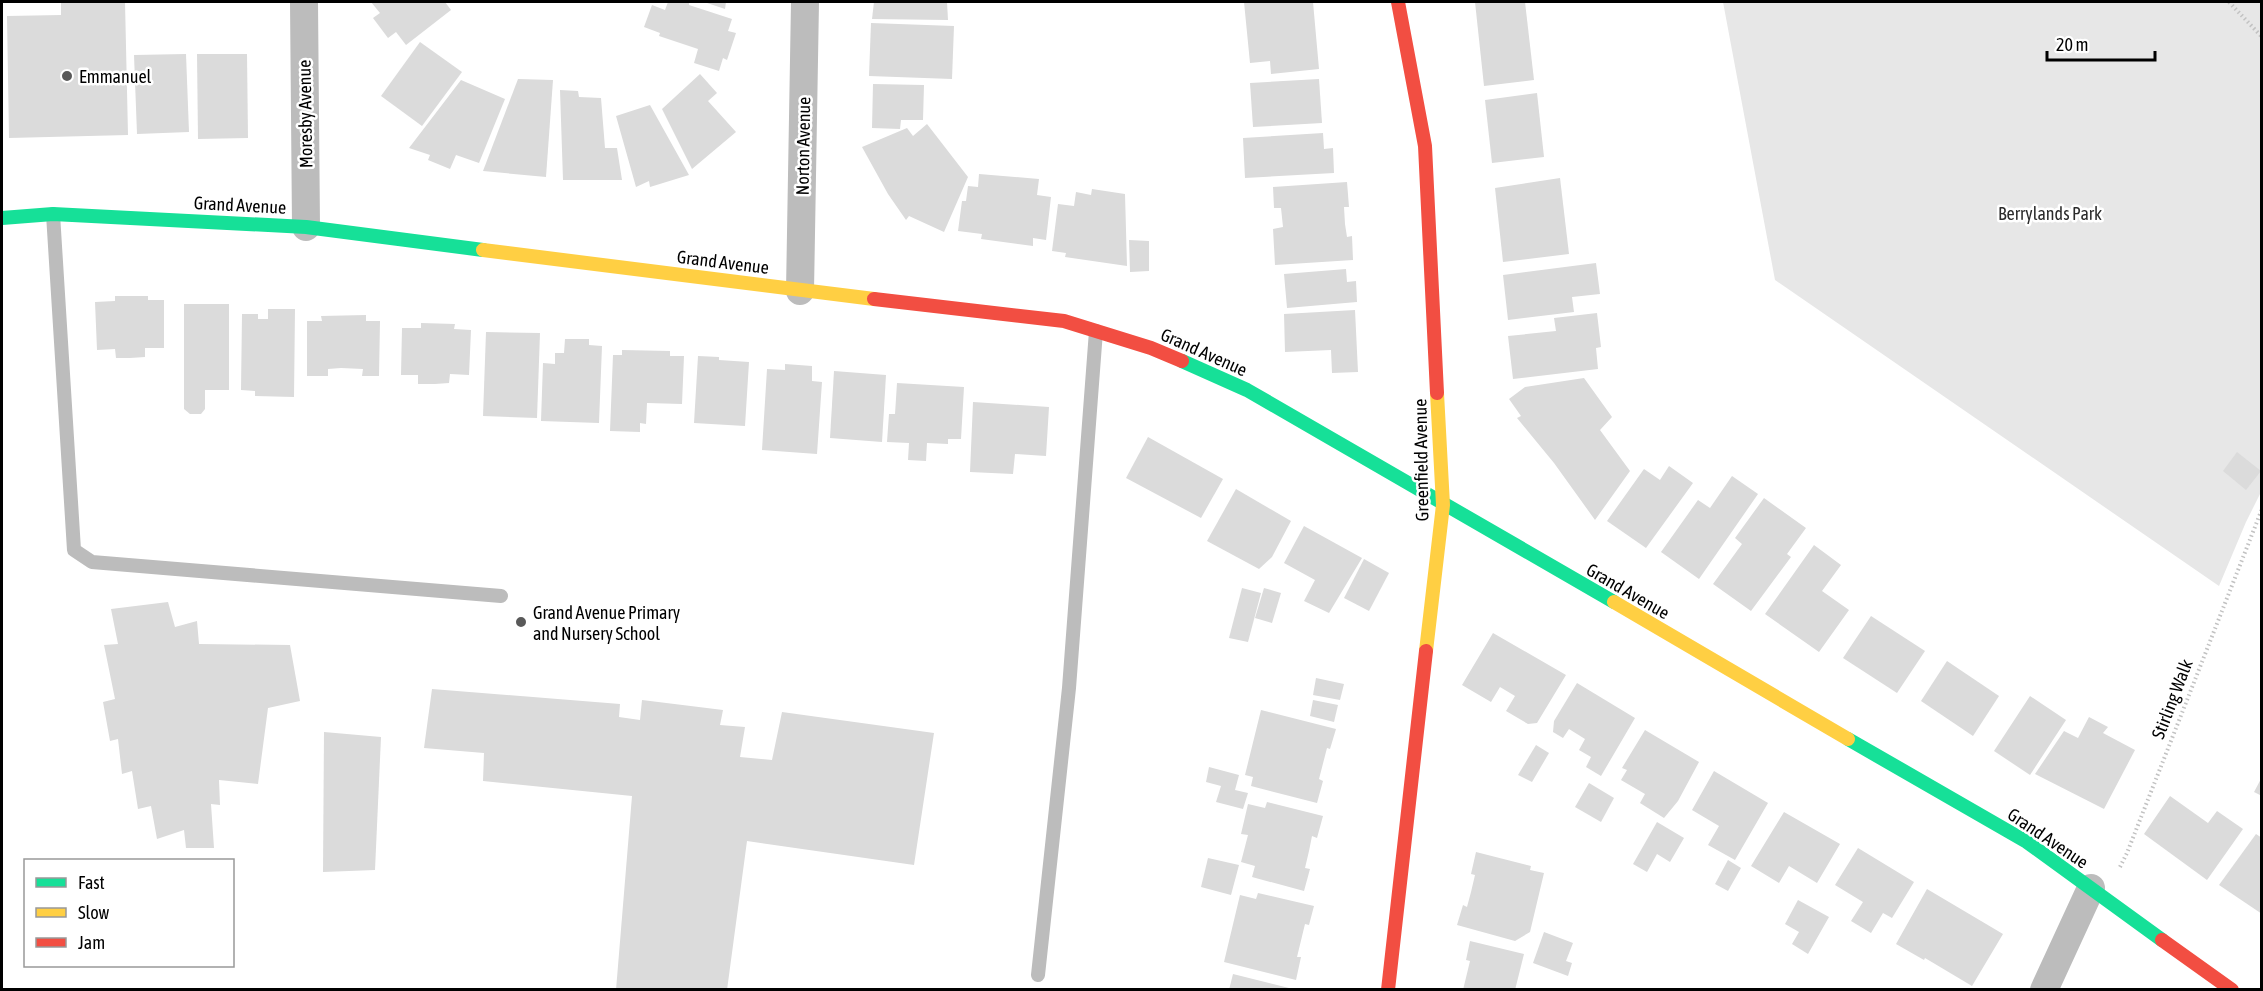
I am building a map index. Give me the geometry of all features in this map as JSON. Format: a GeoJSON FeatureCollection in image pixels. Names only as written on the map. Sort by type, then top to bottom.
{"type":"FeatureCollection","features":[{"type":"Feature","properties":{"kind":"street","name":"Moresby Avenue"},"geometry":{"type":"LineString","coordinates":[[304,2],[306,227]]}},
{"type":"Feature","properties":{"kind":"street","name":"Norton Avenue"},"geometry":{"type":"LineString","coordinates":[[801,291],[805,2]]}},
{"type":"Feature","properties":{"kind":"street","name":"Greenfield Avenue"},"geometry":{"type":"LineString","coordinates":[[1388,990],[1443,505],[1425,146],[1398,2]]}},
{"type":"Feature","properties":{"kind":"street","name":"Grand Avenue"},"geometry":{"type":"LineString","coordinates":[[2,218],[53,214],[306,227],[801,291],[1064,321],[1151,348],[1247,390],[2027,842],[2232,990]]}},
{"type":"Feature","properties":{"kind":"street"},"geometry":{"type":"LineString","coordinates":[[2044,990],[2097,893]]}},
{"type":"Feature","properties":{"kind":"lane"},"geometry":{"type":"LineString","coordinates":[[53,214],[74,550],[92,562],[501,596]]}},
{"type":"Feature","properties":{"kind":"lane"},"geometry":{"type":"LineString","coordinates":[[1038,975],[1069,688],[1096,331]]}},
{"type":"Feature","properties":{"kind":"path"},"geometry":{"type":"LineString","coordinates":[[2229,2],[2262,37]]}},
{"type":"Feature","properties":{"kind":"path","name":"Stirling Walk"},"geometry":{"type":"LineString","coordinates":[[2097,893],[2127,854],[2262,509]]}},
{"type":"Feature","properties":{"kind":"green space","name":"Berrylands Park"},"geometry":{"type":"Polygon","coordinates":[[[1723,2],[2261,2],[2261,492],[2219,586],[1775,280],[1723,2]]]}},
{"type":"Feature","properties":{"kind":"building","name":"Emmanuel"},"geometry":{"type":"Polygon","coordinates":[[[61,2],[125,2],[128,135],[9,138],[7,16],[61,15],[61,2]]]}},
{"type":"Feature","properties":{"kind":"building"},"geometry":{"type":"Polygon","coordinates":[[[371,2],[445,2],[451,10],[406,45],[396,32],[388,38],[373,18],[380,13],[371,2]]]}},
{"type":"Feature","properties":{"kind":"building"},"geometry":{"type":"Polygon","coordinates":[[[668,2],[689,2],[689,5],[732,19],[728,31],[736,33],[727,60],[723,58],[719,71],[694,63],[698,49],[659,36],[660,33],[644,27],[652,5],[665,10],[668,2]]]}},
{"type":"Feature","properties":{"kind":"building"},"geometry":{"type":"Polygon","coordinates":[[[704,2],[726,2],[725,9],[704,2]]]}},
{"type":"Feature","properties":{"kind":"building"},"geometry":{"type":"Polygon","coordinates":[[[874,2],[947,2],[948,20],[872,19],[874,2]]]}},
{"type":"Feature","properties":{"kind":"building"},"geometry":{"type":"Polygon","coordinates":[[[1244,2],[1313,2],[1319,69],[1271,74],[1270,61],[1250,63],[1244,2]]]}},
{"type":"Feature","properties":{"kind":"building"},"geometry":{"type":"Polygon","coordinates":[[[1475,2],[1525,2],[1534,80],[1484,86],[1475,2]]]}},
{"type":"Feature","properties":{"kind":"building"},"geometry":{"type":"Polygon","coordinates":[[[871,23],[954,26],[952,79],[869,76],[871,23]]]}},
{"type":"Feature","properties":{"kind":"building"},"geometry":{"type":"Polygon","coordinates":[[[420,42],[462,72],[422,126],[381,96],[420,42]]]}},
{"type":"Feature","properties":{"kind":"building"},"geometry":{"type":"Polygon","coordinates":[[[186,54],[189,132],[137,134],[134,55],[186,54]]]}},
{"type":"Feature","properties":{"kind":"building"},"geometry":{"type":"Polygon","coordinates":[[[197,54],[247,54],[248,138],[198,139],[197,54]]]}},
{"type":"Feature","properties":{"kind":"building"},"geometry":{"type":"Polygon","coordinates":[[[700,74],[717,93],[708,101],[736,132],[692,169],[662,109],[700,74]]]}},
{"type":"Feature","properties":{"kind":"building"},"geometry":{"type":"Polygon","coordinates":[[[518,79],[553,80],[546,177],[483,171],[518,79]]]}},
{"type":"Feature","properties":{"kind":"building"},"geometry":{"type":"Polygon","coordinates":[[[1319,79],[1322,123],[1253,127],[1250,83],[1319,79]]]}},
{"type":"Feature","properties":{"kind":"building"},"geometry":{"type":"Polygon","coordinates":[[[461,80],[505,99],[479,163],[456,155],[450,169],[428,160],[430,155],[409,148],[461,80]]]}},
{"type":"Feature","properties":{"kind":"building"},"geometry":{"type":"Polygon","coordinates":[[[873,84],[924,85],[923,120],[901,120],[900,129],[872,128],[873,84]]]}},
{"type":"Feature","properties":{"kind":"building"},"geometry":{"type":"Polygon","coordinates":[[[560,90],[578,91],[579,97],[601,98],[605,148],[617,148],[622,180],[563,180],[560,90]]]}},
{"type":"Feature","properties":{"kind":"building"},"geometry":{"type":"Polygon","coordinates":[[[1537,93],[1544,157],[1492,163],[1485,100],[1537,93]]]}},
{"type":"Feature","properties":{"kind":"building"},"geometry":{"type":"Polygon","coordinates":[[[650,105],[689,175],[650,187],[649,181],[636,187],[616,116],[650,105]]]}},
{"type":"Feature","properties":{"kind":"building"},"geometry":{"type":"Polygon","coordinates":[[[927,124],[968,177],[944,232],[909,216],[906,220],[888,194],[862,147],[907,128],[913,136],[927,124]]]}},
{"type":"Feature","properties":{"kind":"building"},"geometry":{"type":"Polygon","coordinates":[[[1323,133],[1324,149],[1333,148],[1334,173],[1245,178],[1243,138],[1323,133]]]}},
{"type":"Feature","properties":{"kind":"building"},"geometry":{"type":"Polygon","coordinates":[[[979,174],[1039,179],[1037,195],[1051,197],[1046,240],[1033,238],[1033,246],[981,239],[982,234],[958,231],[962,201],[966,201],[968,186],[978,187],[979,174]]]}},
{"type":"Feature","properties":{"kind":"building"},"geometry":{"type":"Polygon","coordinates":[[[1560,178],[1569,254],[1503,262],[1495,188],[1560,178]]]}},
{"type":"Feature","properties":{"kind":"building"},"geometry":{"type":"Polygon","coordinates":[[[1347,182],[1349,207],[1344,207],[1345,224],[1347,237],[1352,236],[1353,260],[1275,265],[1273,229],[1283,227],[1281,208],[1274,208],[1273,187],[1347,182]]]}},
{"type":"Feature","properties":{"kind":"building"},"geometry":{"type":"Polygon","coordinates":[[[1092,189],[1125,194],[1127,266],[1065,257],[1066,253],[1052,251],[1058,204],[1074,206],[1076,192],[1091,195],[1092,189]]]}},
{"type":"Feature","properties":{"kind":"building"},"geometry":{"type":"Polygon","coordinates":[[[1129,240],[1149,241],[1149,271],[1130,272],[1129,240]]]}},
{"type":"Feature","properties":{"kind":"building"},"geometry":{"type":"Polygon","coordinates":[[[1596,263],[1600,294],[1572,297],[1574,312],[1508,320],[1503,275],[1596,263]]]}},
{"type":"Feature","properties":{"kind":"building"},"geometry":{"type":"Polygon","coordinates":[[[1346,269],[1347,282],[1356,281],[1357,302],[1287,308],[1284,274],[1346,269]]]}},
{"type":"Feature","properties":{"kind":"building"},"geometry":{"type":"Polygon","coordinates":[[[115,296],[148,296],[148,300],[164,300],[164,348],[145,348],[145,357],[130,358],[116,358],[115,349],[97,350],[95,302],[115,301],[115,296]]]}},
{"type":"Feature","properties":{"kind":"building"},"geometry":{"type":"Polygon","coordinates":[[[184,304],[229,304],[229,390],[205,390],[205,409],[201,414],[190,414],[184,409],[184,304]]]}},
{"type":"Feature","properties":{"kind":"building"},"geometry":{"type":"Polygon","coordinates":[[[268,309],[295,309],[294,397],[255,396],[255,391],[241,390],[242,314],[258,314],[258,319],[268,319],[268,309]]]}},
{"type":"Feature","properties":{"kind":"building"},"geometry":{"type":"Polygon","coordinates":[[[1355,310],[1358,372],[1332,373],[1331,350],[1285,352],[1284,314],[1355,310]]]}},
{"type":"Feature","properties":{"kind":"building"},"geometry":{"type":"Polygon","coordinates":[[[1597,313],[1601,347],[1596,348],[1598,369],[1513,379],[1508,336],[1556,331],[1554,318],[1597,313]]]}},
{"type":"Feature","properties":{"kind":"building"},"geometry":{"type":"Polygon","coordinates":[[[366,315],[366,321],[380,321],[379,376],[362,376],[363,369],[341,368],[328,369],[328,376],[307,376],[307,321],[322,321],[321,316],[366,315]]]}},
{"type":"Feature","properties":{"kind":"building"},"geometry":{"type":"Polygon","coordinates":[[[421,323],[455,324],[454,329],[471,330],[469,375],[450,374],[449,383],[418,384],[418,375],[401,375],[402,328],[421,328],[421,323]]]}},
{"type":"Feature","properties":{"kind":"building"},"geometry":{"type":"Polygon","coordinates":[[[486,332],[540,333],[537,418],[483,416],[486,332]]]}},
{"type":"Feature","properties":{"kind":"building"},"geometry":{"type":"Polygon","coordinates":[[[565,339],[589,339],[589,345],[602,346],[599,423],[541,421],[543,363],[555,364],[555,353],[564,353],[565,339]]]}},
{"type":"Feature","properties":{"kind":"building"},"geometry":{"type":"Polygon","coordinates":[[[622,350],[670,351],[670,356],[684,356],[682,404],[647,403],[646,424],[640,423],[640,432],[610,431],[613,355],[622,355],[622,350]]]}},
{"type":"Feature","properties":{"kind":"building"},"geometry":{"type":"Polygon","coordinates":[[[698,356],[749,362],[745,426],[694,423],[698,356]]]}},
{"type":"Feature","properties":{"kind":"building"},"geometry":{"type":"Polygon","coordinates":[[[785,364],[812,366],[812,381],[822,382],[817,454],[762,450],[767,369],[785,370],[785,364]]]}},
{"type":"Feature","properties":{"kind":"building"},"geometry":{"type":"Polygon","coordinates":[[[834,371],[886,375],[882,442],[830,438],[834,371]]]}},
{"type":"Feature","properties":{"kind":"building"},"geometry":{"type":"Polygon","coordinates":[[[1584,378],[1612,417],[1600,430],[1630,471],[1595,520],[1554,463],[1517,418],[1521,416],[1509,399],[1525,387],[1584,378]]]}},
{"type":"Feature","properties":{"kind":"building"},"geometry":{"type":"Polygon","coordinates":[[[897,383],[964,387],[961,439],[948,439],[948,444],[927,443],[926,461],[908,460],[909,443],[887,442],[889,414],[895,414],[897,383]]]}},
{"type":"Feature","properties":{"kind":"building"},"geometry":{"type":"Polygon","coordinates":[[[973,402],[1049,407],[1046,456],[1015,454],[1013,474],[970,472],[973,402]]]}},
{"type":"Feature","properties":{"kind":"building"},"geometry":{"type":"Polygon","coordinates":[[[1148,437],[1223,479],[1201,518],[1126,478],[1148,437]]]}},
{"type":"Feature","properties":{"kind":"building"},"geometry":{"type":"Polygon","coordinates":[[[2237,452],[2261,471],[2246,490],[2223,471],[2237,452]]]}},
{"type":"Feature","properties":{"kind":"building"},"geometry":{"type":"Polygon","coordinates":[[[1669,466],[1693,483],[1646,548],[1607,521],[1644,469],[1660,480],[1669,466]]]}},
{"type":"Feature","properties":{"kind":"building"},"geometry":{"type":"Polygon","coordinates":[[[1732,476],[1758,494],[1699,579],[1661,552],[1698,500],[1710,508],[1732,476]]]}},
{"type":"Feature","properties":{"kind":"building"},"geometry":{"type":"Polygon","coordinates":[[[1236,489],[1291,521],[1272,557],[1259,569],[1207,541],[1236,489]]]}},
{"type":"Feature","properties":{"kind":"building"},"geometry":{"type":"Polygon","coordinates":[[[1764,498],[1806,528],[1787,554],[1791,557],[1751,611],[1713,584],[1742,544],[1735,538],[1764,498]]]}},
{"type":"Feature","properties":{"kind":"building"},"geometry":{"type":"Polygon","coordinates":[[[1304,526],[1362,558],[1329,613],[1304,601],[1315,580],[1284,563],[1304,526]]]}},
{"type":"Feature","properties":{"kind":"building"},"geometry":{"type":"Polygon","coordinates":[[[1814,545],[1841,565],[1822,591],[1849,610],[1819,652],[1765,614],[1814,545]]]}},
{"type":"Feature","properties":{"kind":"building"},"geometry":{"type":"Polygon","coordinates":[[[1364,559],[1389,573],[1369,611],[1344,598],[1364,559]]]}},
{"type":"Feature","properties":{"kind":"building"},"geometry":{"type":"Polygon","coordinates":[[[1242,588],[1261,593],[1248,642],[1229,638],[1242,588]]]}},
{"type":"Feature","properties":{"kind":"building"},"geometry":{"type":"Polygon","coordinates":[[[1264,588],[1281,593],[1272,623],[1255,618],[1264,588]]]}},
{"type":"Feature","properties":{"kind":"building"},"geometry":{"type":"Polygon","coordinates":[[[168,602],[175,627],[197,621],[199,644],[290,645],[300,701],[268,708],[258,784],[219,780],[220,805],[211,804],[214,848],[186,848],[184,830],[157,839],[151,806],[138,809],[132,771],[122,774],[118,739],[110,741],[103,702],[115,699],[104,645],[118,644],[111,609],[168,602]]]}},
{"type":"Feature","properties":{"kind":"building"},"geometry":{"type":"Polygon","coordinates":[[[1871,616],[1925,651],[1897,693],[1843,658],[1871,616]]]}},
{"type":"Feature","properties":{"kind":"building"},"geometry":{"type":"Polygon","coordinates":[[[1493,633],[1566,675],[1537,723],[1528,724],[1506,711],[1515,696],[1500,687],[1491,702],[1462,685],[1493,633]]]}},
{"type":"Feature","properties":{"kind":"building"},"geometry":{"type":"Polygon","coordinates":[[[1947,661],[1999,696],[1973,736],[1921,701],[1947,661]]]}},
{"type":"Feature","properties":{"kind":"building"},"geometry":{"type":"Polygon","coordinates":[[[1316,678],[1344,684],[1340,700],[1313,695],[1316,678]]]}},
{"type":"Feature","properties":{"kind":"building"},"geometry":{"type":"Polygon","coordinates":[[[1577,683],[1635,718],[1601,776],[1586,767],[1591,757],[1579,750],[1585,739],[1569,729],[1563,738],[1553,732],[1554,721],[1577,683]]]}},
{"type":"Feature","properties":{"kind":"building"},"geometry":{"type":"Polygon","coordinates":[[[432,689],[620,704],[619,717],[640,720],[642,700],[723,710],[720,725],[745,727],[740,757],[772,760],[782,712],[934,733],[914,865],[747,841],[727,990],[616,990],[632,796],[483,781],[484,753],[424,748],[432,689]]]}},
{"type":"Feature","properties":{"kind":"building"},"geometry":{"type":"Polygon","coordinates":[[[2030,696],[2066,720],[2030,775],[1994,751],[2030,696]]]}},
{"type":"Feature","properties":{"kind":"building"},"geometry":{"type":"Polygon","coordinates":[[[1313,700],[1338,705],[1334,722],[1310,716],[1313,700]]]}},
{"type":"Feature","properties":{"kind":"building"},"geometry":{"type":"Polygon","coordinates":[[[1261,710],[1336,729],[1330,749],[1327,748],[1319,779],[1323,781],[1317,803],[1251,786],[1253,777],[1245,775],[1261,710]]]}},
{"type":"Feature","properties":{"kind":"building"},"geometry":{"type":"Polygon","coordinates":[[[2089,717],[2108,727],[2103,733],[2135,750],[2104,809],[2035,774],[2064,731],[2078,738],[2089,717]]]}},
{"type":"Feature","properties":{"kind":"building"},"geometry":{"type":"Polygon","coordinates":[[[1645,730],[1699,762],[1678,801],[1664,818],[1640,803],[1645,794],[1621,780],[1627,770],[1622,768],[1645,730]]]}},
{"type":"Feature","properties":{"kind":"building"},"geometry":{"type":"Polygon","coordinates":[[[324,732],[381,737],[375,870],[323,872],[324,732]]]}},
{"type":"Feature","properties":{"kind":"building"},"geometry":{"type":"Polygon","coordinates":[[[1536,745],[1549,753],[1532,782],[1518,775],[1536,745]]]}},
{"type":"Feature","properties":{"kind":"building"},"geometry":{"type":"Polygon","coordinates":[[[1209,767],[1239,775],[1235,790],[1248,793],[1243,809],[1216,802],[1221,786],[1206,782],[1209,767]]]}},
{"type":"Feature","properties":{"kind":"building"},"geometry":{"type":"Polygon","coordinates":[[[1714,771],[1768,803],[1735,860],[1708,845],[1719,826],[1692,810],[1714,771]]]}},
{"type":"Feature","properties":{"kind":"building"},"geometry":{"type":"Polygon","coordinates":[[[2262,777],[2262,796],[2254,792],[2262,777]]]}},
{"type":"Feature","properties":{"kind":"building"},"geometry":{"type":"Polygon","coordinates":[[[1589,783],[1614,798],[1601,822],[1575,807],[1589,783]]]}},
{"type":"Feature","properties":{"kind":"building"},"geometry":{"type":"Polygon","coordinates":[[[2170,796],[2208,823],[2217,811],[2243,829],[2207,880],[2144,834],[2170,796]]]}},
{"type":"Feature","properties":{"kind":"building"},"geometry":{"type":"Polygon","coordinates":[[[1267,802],[1323,816],[1317,838],[1312,836],[1305,868],[1310,869],[1304,891],[1252,877],[1255,866],[1241,862],[1248,835],[1241,834],[1248,804],[1265,808],[1267,802]]]}},
{"type":"Feature","properties":{"kind":"building"},"geometry":{"type":"Polygon","coordinates":[[[1784,812],[1840,844],[1817,883],[1789,866],[1779,883],[1751,866],[1784,812]]]}},
{"type":"Feature","properties":{"kind":"building"},"geometry":{"type":"Polygon","coordinates":[[[1657,822],[1684,838],[1670,862],[1657,854],[1647,872],[1633,864],[1657,822]]]}},
{"type":"Feature","properties":{"kind":"building"},"geometry":{"type":"Polygon","coordinates":[[[2256,834],[2262,838],[2262,914],[2219,885],[2256,834]]]}},
{"type":"Feature","properties":{"kind":"building"},"geometry":{"type":"Polygon","coordinates":[[[1858,848],[1914,882],[1892,918],[1883,913],[1871,933],[1851,921],[1863,902],[1835,885],[1858,848]]]}},
{"type":"Feature","properties":{"kind":"building"},"geometry":{"type":"Polygon","coordinates":[[[1476,852],[1531,866],[1530,870],[1544,873],[1530,932],[1515,941],[1457,925],[1463,905],[1467,907],[1471,892],[1475,875],[1471,874],[1476,852]]]}},
{"type":"Feature","properties":{"kind":"building"},"geometry":{"type":"Polygon","coordinates":[[[1208,858],[1239,865],[1231,895],[1201,887],[1208,858]]]}},
{"type":"Feature","properties":{"kind":"building"},"geometry":{"type":"Polygon","coordinates":[[[1728,860],[1741,868],[1728,891],[1715,884],[1728,860]]]}},
{"type":"Feature","properties":{"kind":"building"},"geometry":{"type":"Polygon","coordinates":[[[1927,889],[2003,934],[1972,986],[1896,944],[1927,889]]]}},
{"type":"Feature","properties":{"kind":"building"},"geometry":{"type":"Polygon","coordinates":[[[1258,893],[1314,906],[1309,925],[1305,924],[1297,957],[1301,957],[1296,980],[1224,962],[1240,895],[1256,899],[1258,893]]]}},
{"type":"Feature","properties":{"kind":"building"},"geometry":{"type":"Polygon","coordinates":[[[1798,900],[1829,917],[1808,954],[1792,944],[1799,932],[1785,924],[1798,900]]]}},
{"type":"Feature","properties":{"kind":"building"},"geometry":{"type":"Polygon","coordinates":[[[1544,932],[1573,943],[1566,961],[1572,963],[1568,976],[1533,963],[1544,932]]]}},
{"type":"Feature","properties":{"kind":"building"},"geometry":{"type":"Polygon","coordinates":[[[1470,941],[1524,954],[1515,990],[1463,990],[1470,961],[1466,960],[1470,941]]]}},
{"type":"Feature","properties":{"kind":"building"},"geometry":{"type":"Polygon","coordinates":[[[1233,974],[1293,989],[1293,990],[1229,990],[1233,974]]]}},
{"type":"Feature","properties":{"kind":"traffic: fast"},"geometry":{"type":"LineString","coordinates":[[2,218],[53,214],[306,227],[483,250]]}},
{"type":"Feature","properties":{"kind":"traffic: fast"},"geometry":{"type":"LineString","coordinates":[[1182,361],[1247,390],[1614,602]]}},
{"type":"Feature","properties":{"kind":"traffic: fast"},"geometry":{"type":"LineString","coordinates":[[1848,739],[2027,842],[2162,940]]}},
{"type":"Feature","properties":{"kind":"traffic: slow"},"geometry":{"type":"LineString","coordinates":[[483,250],[874,299]]}},
{"type":"Feature","properties":{"kind":"traffic: slow"},"geometry":{"type":"LineString","coordinates":[[1426,651],[1443,505],[1437,393]]}},
{"type":"Feature","properties":{"kind":"traffic: slow"},"geometry":{"type":"LineString","coordinates":[[1614,602],[1848,739]]}},
{"type":"Feature","properties":{"kind":"traffic: jam"},"geometry":{"type":"LineString","coordinates":[[1398,2],[1425,146],[1437,393]]}},
{"type":"Feature","properties":{"kind":"traffic: jam"},"geometry":{"type":"LineString","coordinates":[[874,299],[1064,321],[1151,348],[1182,361]]}},
{"type":"Feature","properties":{"kind":"traffic: jam"},"geometry":{"type":"LineString","coordinates":[[1388,990],[1426,651]]}},
{"type":"Feature","properties":{"kind":"traffic: jam"},"geometry":{"type":"LineString","coordinates":[[2162,940],[2232,990]]}},
{"type":"Feature","properties":{"kind":"place","name":"Emmanuel"},"geometry":{"type":"Point","coordinates":[67,76]}},
{"type":"Feature","properties":{"kind":"place","name":"Grand Avenue Primary and Nursery School"},"geometry":{"type":"Point","coordinates":[521,622]}}]}
